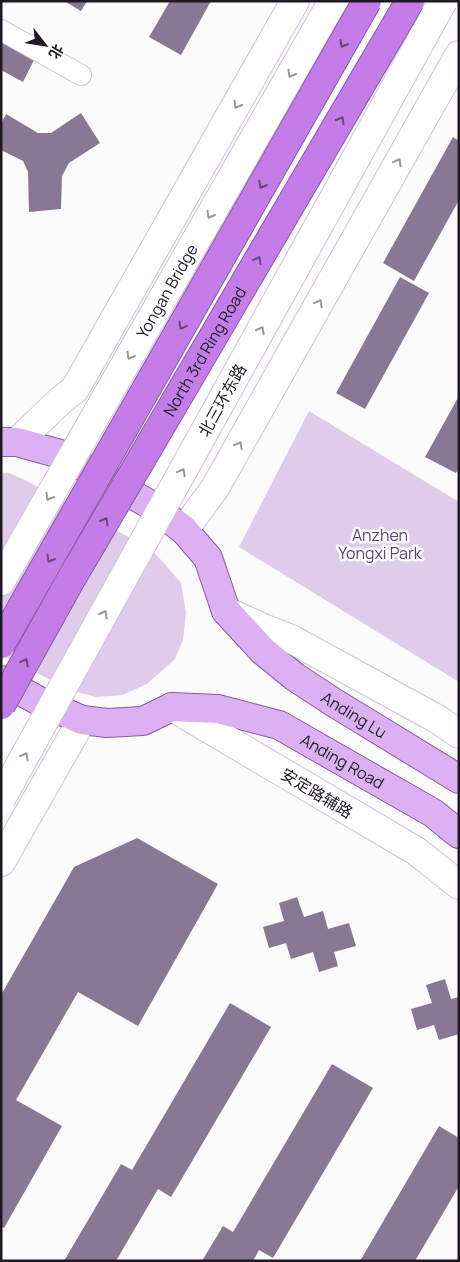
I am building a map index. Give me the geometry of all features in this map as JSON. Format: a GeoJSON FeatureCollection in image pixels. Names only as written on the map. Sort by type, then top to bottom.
{"type":"FeatureCollection","features":[{"type":"Feature","properties":{"kind":"highway","name":"North 3rd Ring Road"},"geometry":{"type":"LineString","coordinates":[[1,644],[367,1]]}},
{"type":"Feature","properties":{"kind":"highway","name":"North 3rd Ring Road"},"geometry":{"type":"LineString","coordinates":[[1,705],[70,580],[410,1]]}},
{"type":"Feature","properties":{"kind":"main road"},"geometry":{"type":"LineString","coordinates":[[9,442],[60,454],[151,505],[184,530],[208,558],[226,611]]}},
{"type":"Feature","properties":{"kind":"main road","name":"Anding Lu"},"geometry":{"type":"LineString","coordinates":[[226,611],[263,652],[296,677],[333,702],[459,779]]}},
{"type":"Feature","properties":{"kind":"main road"},"geometry":{"type":"LineString","coordinates":[[1,680],[38,701],[82,720],[107,723],[142,721],[172,707]]}},
{"type":"Feature","properties":{"kind":"main road","name":"Anding Road"},"geometry":{"type":"LineString","coordinates":[[172,707],[218,710],[279,725],[433,812],[459,834]]}},
{"type":"Feature","properties":{"kind":"street"},"geometry":{"type":"LineString","coordinates":[[9,442],[75,389],[295,1]]}},
{"type":"Feature","properties":{"kind":"street","name":"Yongan Bridge"},"geometry":{"type":"LineString","coordinates":[[1,580],[333,1]]}},
{"type":"Feature","properties":{"kind":"street","name":"北三环东路"},"geometry":{"type":"LineString","coordinates":[[1,799],[443,1]]}},
{"type":"Feature","properties":{"kind":"street"},"geometry":{"type":"LineString","coordinates":[[1,30],[80,75]]}},
{"type":"Feature","properties":{"kind":"street"},"geometry":{"type":"LineString","coordinates":[[184,530],[215,488],[459,55]]}},
{"type":"Feature","properties":{"kind":"street"},"geometry":{"type":"LineString","coordinates":[[226,611],[290,640],[439,720],[459,734]]}},
{"type":"Feature","properties":{"kind":"street","name":"安定路辅路"},"geometry":{"type":"LineString","coordinates":[[172,707],[416,852],[459,885]]}},
{"type":"Feature","properties":{"kind":"street"},"geometry":{"type":"LineString","coordinates":[[1,862],[82,720]]}},
{"type":"Feature","properties":{"kind":"green space","name":"Anzhen Yongxi Park"},"geometry":{"type":"Polygon","coordinates":[[[309,411],[459,502],[459,682],[239,547],[309,411]]]}},
{"type":"Feature","properties":{"kind":"green space"},"geometry":{"type":"Polygon","coordinates":[[[1,473],[9,473],[27,481],[150,549],[181,583],[186,613],[183,640],[175,659],[147,684],[122,695],[96,697],[73,691],[1,655],[1,473]]]}},
{"type":"Feature","properties":{"kind":"building"},"geometry":{"type":"Polygon","coordinates":[[[64,1],[87,1],[81,11],[64,1]]]}},
{"type":"Feature","properties":{"kind":"building"},"geometry":{"type":"Polygon","coordinates":[[[170,1],[211,1],[181,55],[149,37],[170,1]]]}},
{"type":"Feature","properties":{"kind":"building"},"geometry":{"type":"Polygon","coordinates":[[[1,40],[35,58],[23,82],[1,70],[1,40]]]}},
{"type":"Feature","properties":{"kind":"building"},"geometry":{"type":"Polygon","coordinates":[[[81,113],[100,143],[69,163],[62,176],[61,209],[29,212],[28,172],[23,161],[1,150],[1,124],[6,114],[38,133],[51,133],[81,113]]]}},
{"type":"Feature","properties":{"kind":"building"},"geometry":{"type":"Polygon","coordinates":[[[453,137],[459,141],[459,200],[414,281],[383,263],[453,137]]]}},
{"type":"Feature","properties":{"kind":"building"},"geometry":{"type":"Polygon","coordinates":[[[400,277],[429,293],[365,409],[336,393],[400,277]]]}},
{"type":"Feature","properties":{"kind":"building"},"geometry":{"type":"Polygon","coordinates":[[[459,396],[459,468],[456,473],[425,457],[459,396]]]}},
{"type":"Feature","properties":{"kind":"building"},"geometry":{"type":"Polygon","coordinates":[[[137,838],[218,884],[138,1026],[78,992],[16,1100],[62,1126],[4,1228],[1,1227],[1,995],[74,867],[137,838]]]}},
{"type":"Feature","properties":{"kind":"building"},"geometry":{"type":"Polygon","coordinates":[[[297,897],[304,917],[323,911],[328,929],[349,923],[356,946],[334,952],[338,966],[319,972],[313,952],[291,959],[286,943],[269,948],[263,927],[284,921],[279,903],[297,897]]]}},
{"type":"Feature","properties":{"kind":"building"},"geometry":{"type":"Polygon","coordinates":[[[445,979],[451,999],[459,997],[459,1034],[439,1040],[434,1025],[417,1030],[411,1009],[432,1003],[426,985],[445,979]]]}},
{"type":"Feature","properties":{"kind":"building"},"geometry":{"type":"Polygon","coordinates":[[[230,1003],[271,1027],[171,1197],[158,1189],[116,1261],[64,1261],[121,1164],[132,1170],[230,1003]]]}},
{"type":"Feature","properties":{"kind":"building"},"geometry":{"type":"Polygon","coordinates":[[[332,1064],[373,1088],[273,1258],[259,1250],[253,1261],[202,1261],[223,1226],[233,1232],[332,1064]]]}},
{"type":"Feature","properties":{"kind":"building"},"geometry":{"type":"Polygon","coordinates":[[[439,1126],[459,1138],[459,1186],[415,1261],[360,1261],[439,1126]]]}}]}
